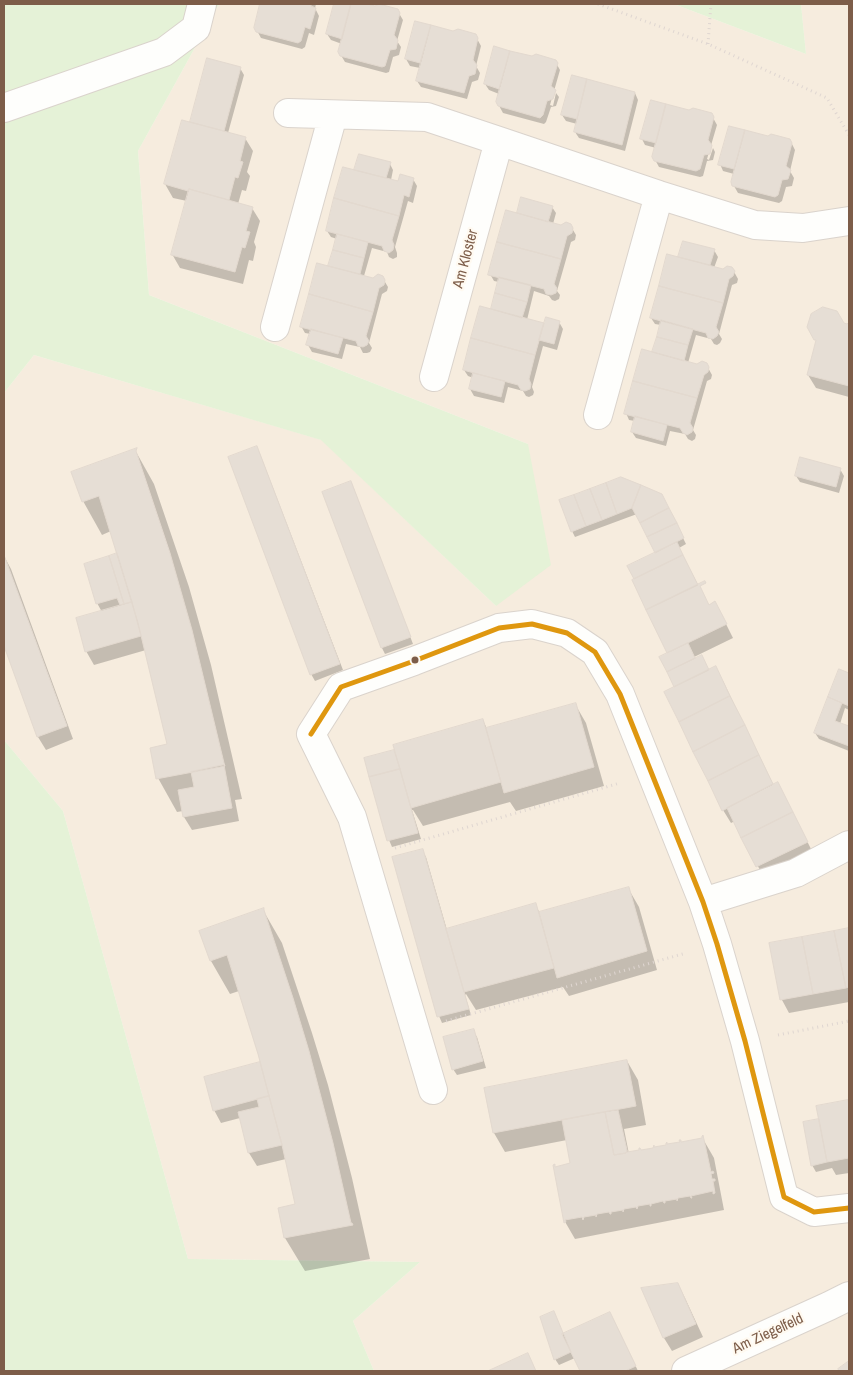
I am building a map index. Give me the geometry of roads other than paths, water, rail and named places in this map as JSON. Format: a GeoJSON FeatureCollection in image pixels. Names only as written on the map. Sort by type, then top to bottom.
{"type":"FeatureCollection","features":[{"type":"Feature","properties":{"kind":"street"},"geometry":{"type":"LineString","coordinates":[[4,108],[164,52],[196,28],[202,4]]}},
{"type":"Feature","properties":{"kind":"street"},"geometry":{"type":"LineString","coordinates":[[288,113],[427,118],[755,226],[803,228],[849,221]]}},
{"type":"Feature","properties":{"kind":"street"},"geometry":{"type":"LineString","coordinates":[[275,327],[333,115]]}},
{"type":"Feature","properties":{"kind":"street","name":"Am Kloster"},"geometry":{"type":"LineString","coordinates":[[434,377],[499,141]]}},
{"type":"Feature","properties":{"kind":"street"},"geometry":{"type":"LineString","coordinates":[[598,415],[659,195]]}},
{"type":"Feature","properties":{"kind":"street"},"geometry":{"type":"LineString","coordinates":[[433,1090],[352,817],[311,734],[341,687],[499,628],[532,624],[567,632],[595,652],[620,694],[703,902],[745,1041],[784,1196],[814,1212],[849,1208]]}},
{"type":"Feature","properties":{"kind":"street"},"geometry":{"type":"LineString","coordinates":[[703,902],[796,873],[849,845]]}},
{"type":"Feature","properties":{"kind":"street","name":"Am Ziegelfeld"},"geometry":{"type":"LineString","coordinates":[[686,1371],[849,1296]]}}]}
